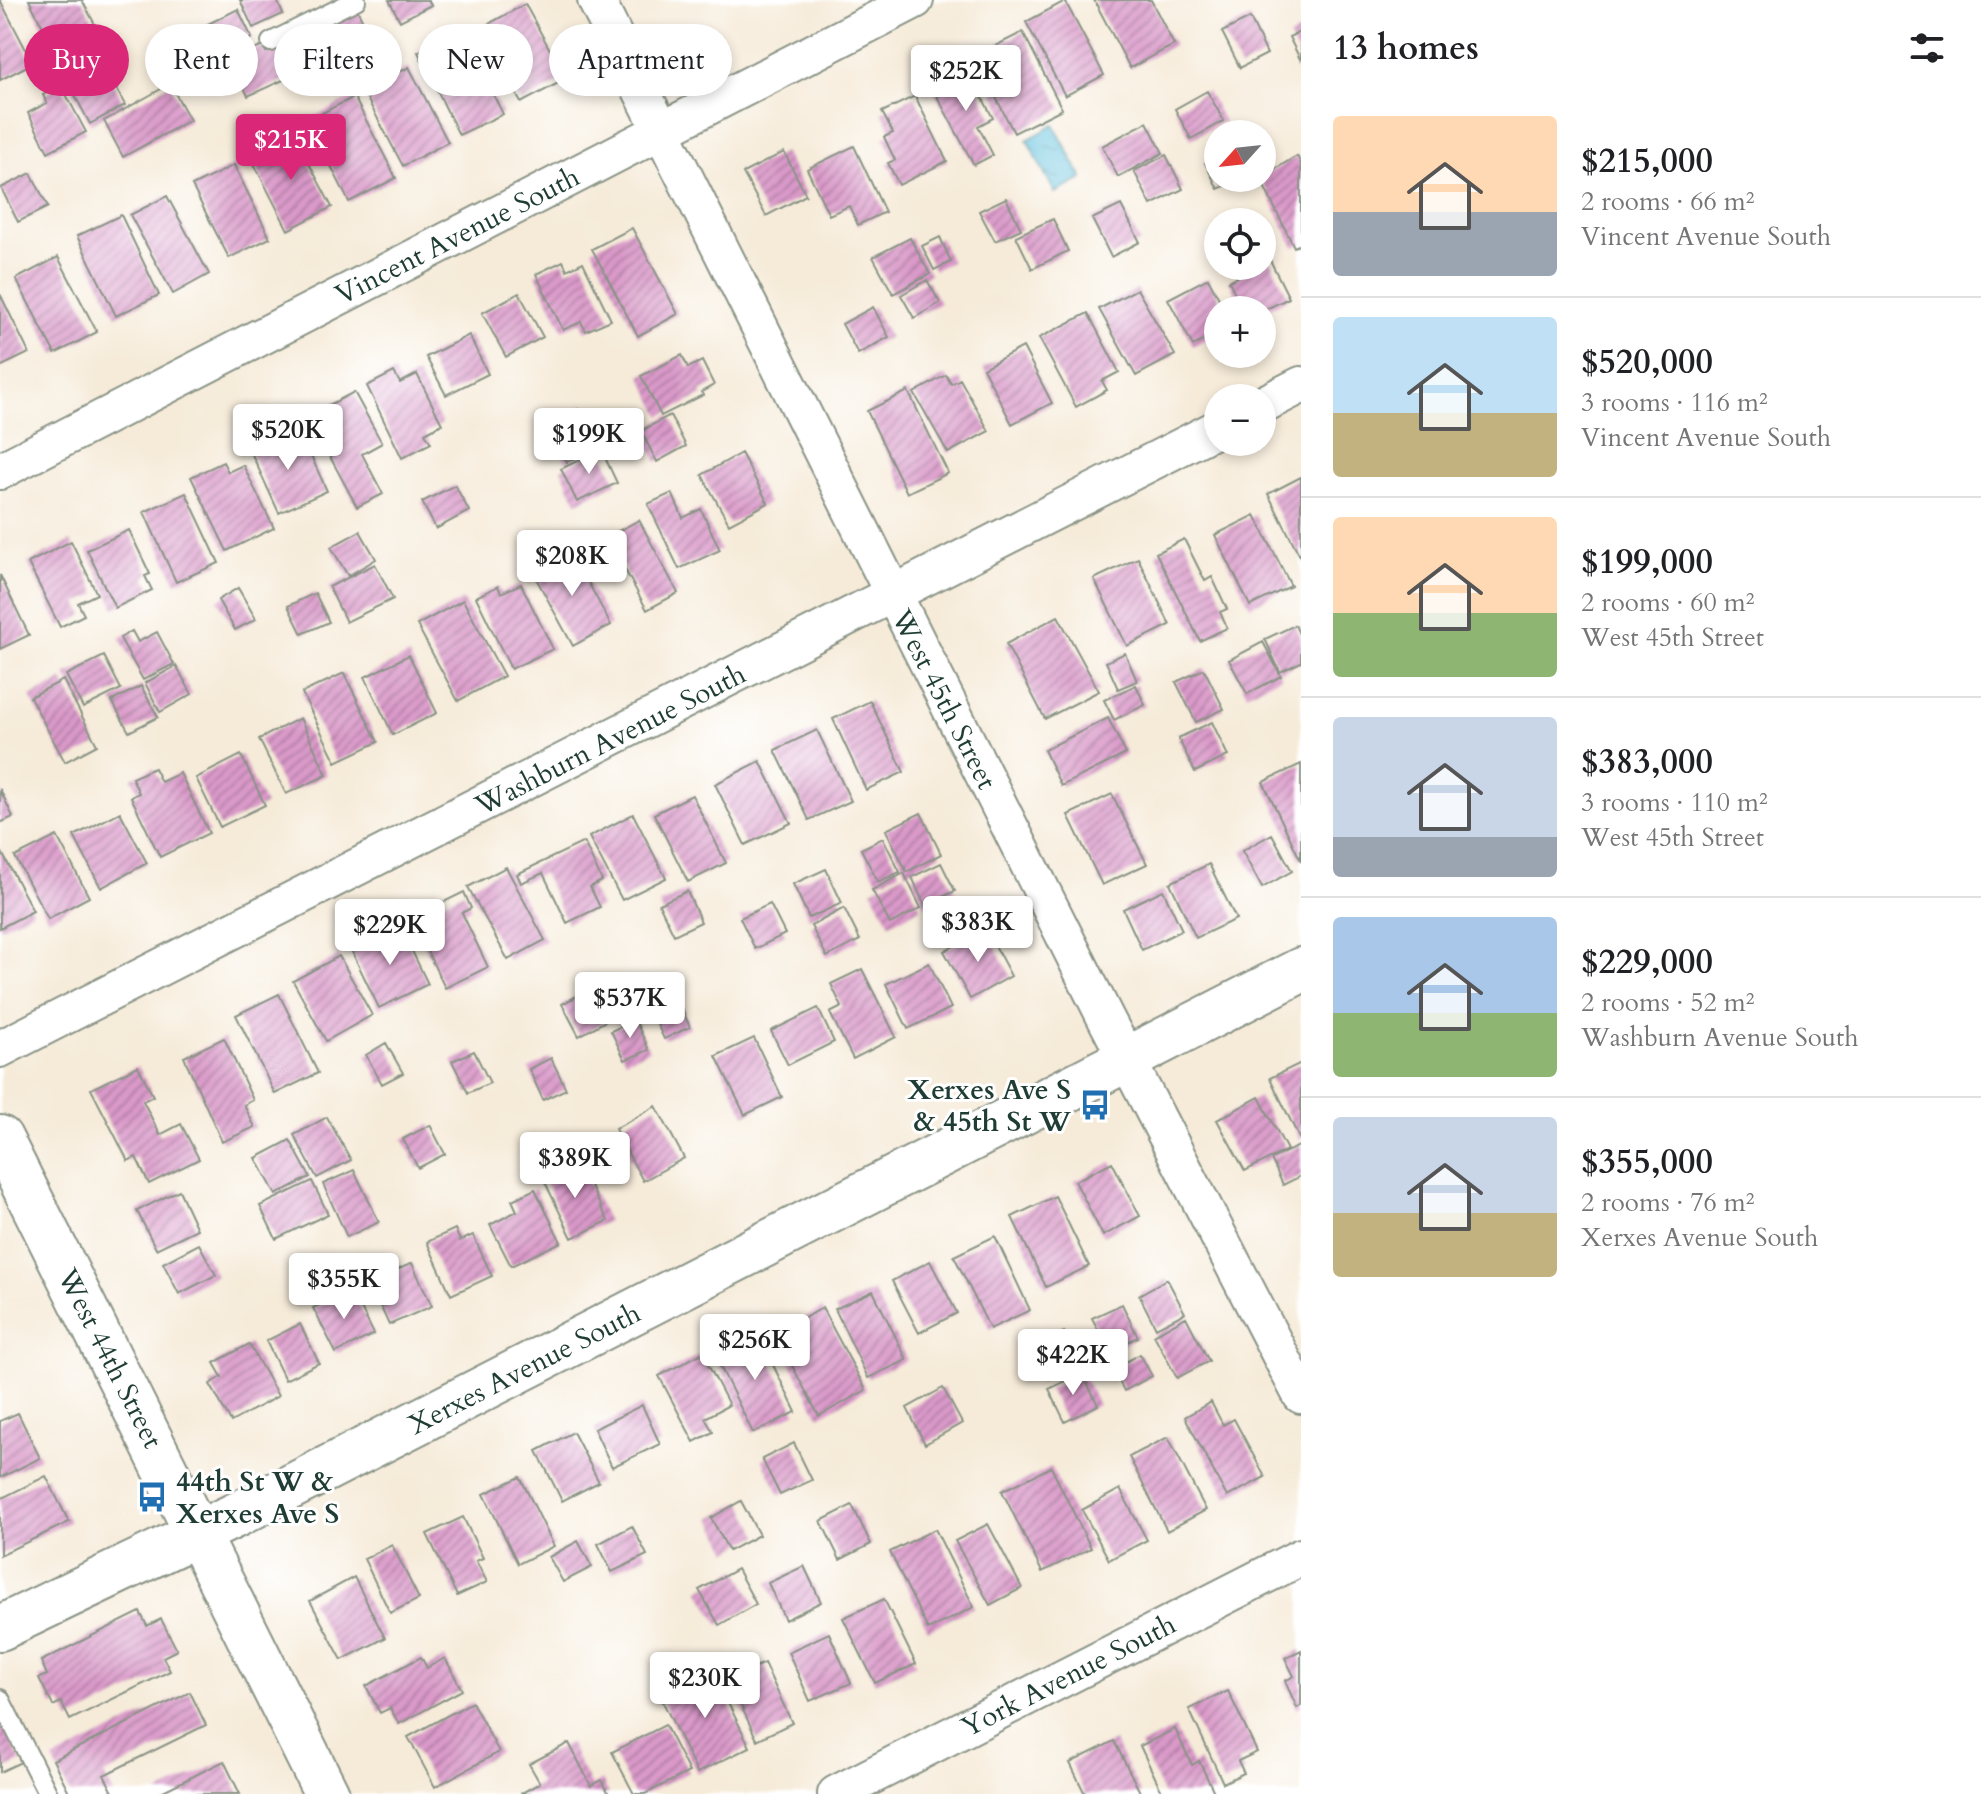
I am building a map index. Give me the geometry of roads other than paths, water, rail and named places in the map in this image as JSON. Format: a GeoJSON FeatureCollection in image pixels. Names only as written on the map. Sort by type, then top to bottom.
{"type":"FeatureCollection","features":[{"type":"Feature","properties":{"kind":"street","name":"West 45th Street"},"geometry":{"type":"LineString","coordinates":[[596,0],[1127,1059],[1301,1395]]}},
{"type":"Feature","properties":{"kind":"street","name":"Vincent Avenue South"},"geometry":{"type":"LineString","coordinates":[[0,471],[915,0]]}},
{"type":"Feature","properties":{"kind":"street"},"geometry":{"type":"LineString","coordinates":[[1276,398],[1301,385]]}},
{"type":"Feature","properties":{"kind":"street","name":"Washburn Avenue South"},"geometry":{"type":"LineString","coordinates":[[0,1049],[1204,435]]}},
{"type":"Feature","properties":{"kind":"street","name":"Xerxes Avenue South"},"geometry":{"type":"LineString","coordinates":[[0,1628],[198,1532],[1301,970]]}},
{"type":"Feature","properties":{"kind":"street","name":"West 44th Street"},"geometry":{"type":"LineString","coordinates":[[0,1138],[327,1794]]}},
{"type":"Feature","properties":{"kind":"street","name":"York Avenue South"},"geometry":{"type":"LineString","coordinates":[[836,1794],[1301,1557]]}},
{"type":"Feature","properties":{"kind":"lane"},"geometry":{"type":"LineString","coordinates":[[271,42],[356,0]]}},
{"type":"Feature","properties":{"kind":"lane"},"geometry":{"type":"LineString","coordinates":[[0,1699],[48,1794]]}},
{"type":"Feature","properties":{"kind":"water"},"geometry":{"type":"Polygon","coordinates":[[[1054,125],[1083,179],[1055,193],[1027,140],[1054,125]]]}},
{"type":"Feature","properties":{"kind":"place","name":"Xerxes Ave S & 45th St W"},"geometry":{"type":"Point","coordinates":[1095,1105]}},
{"type":"Feature","properties":{"kind":"place","name":"44th St W & Xerxes Ave S"},"geometry":{"type":"Point","coordinates":[152,1497]}}]}
